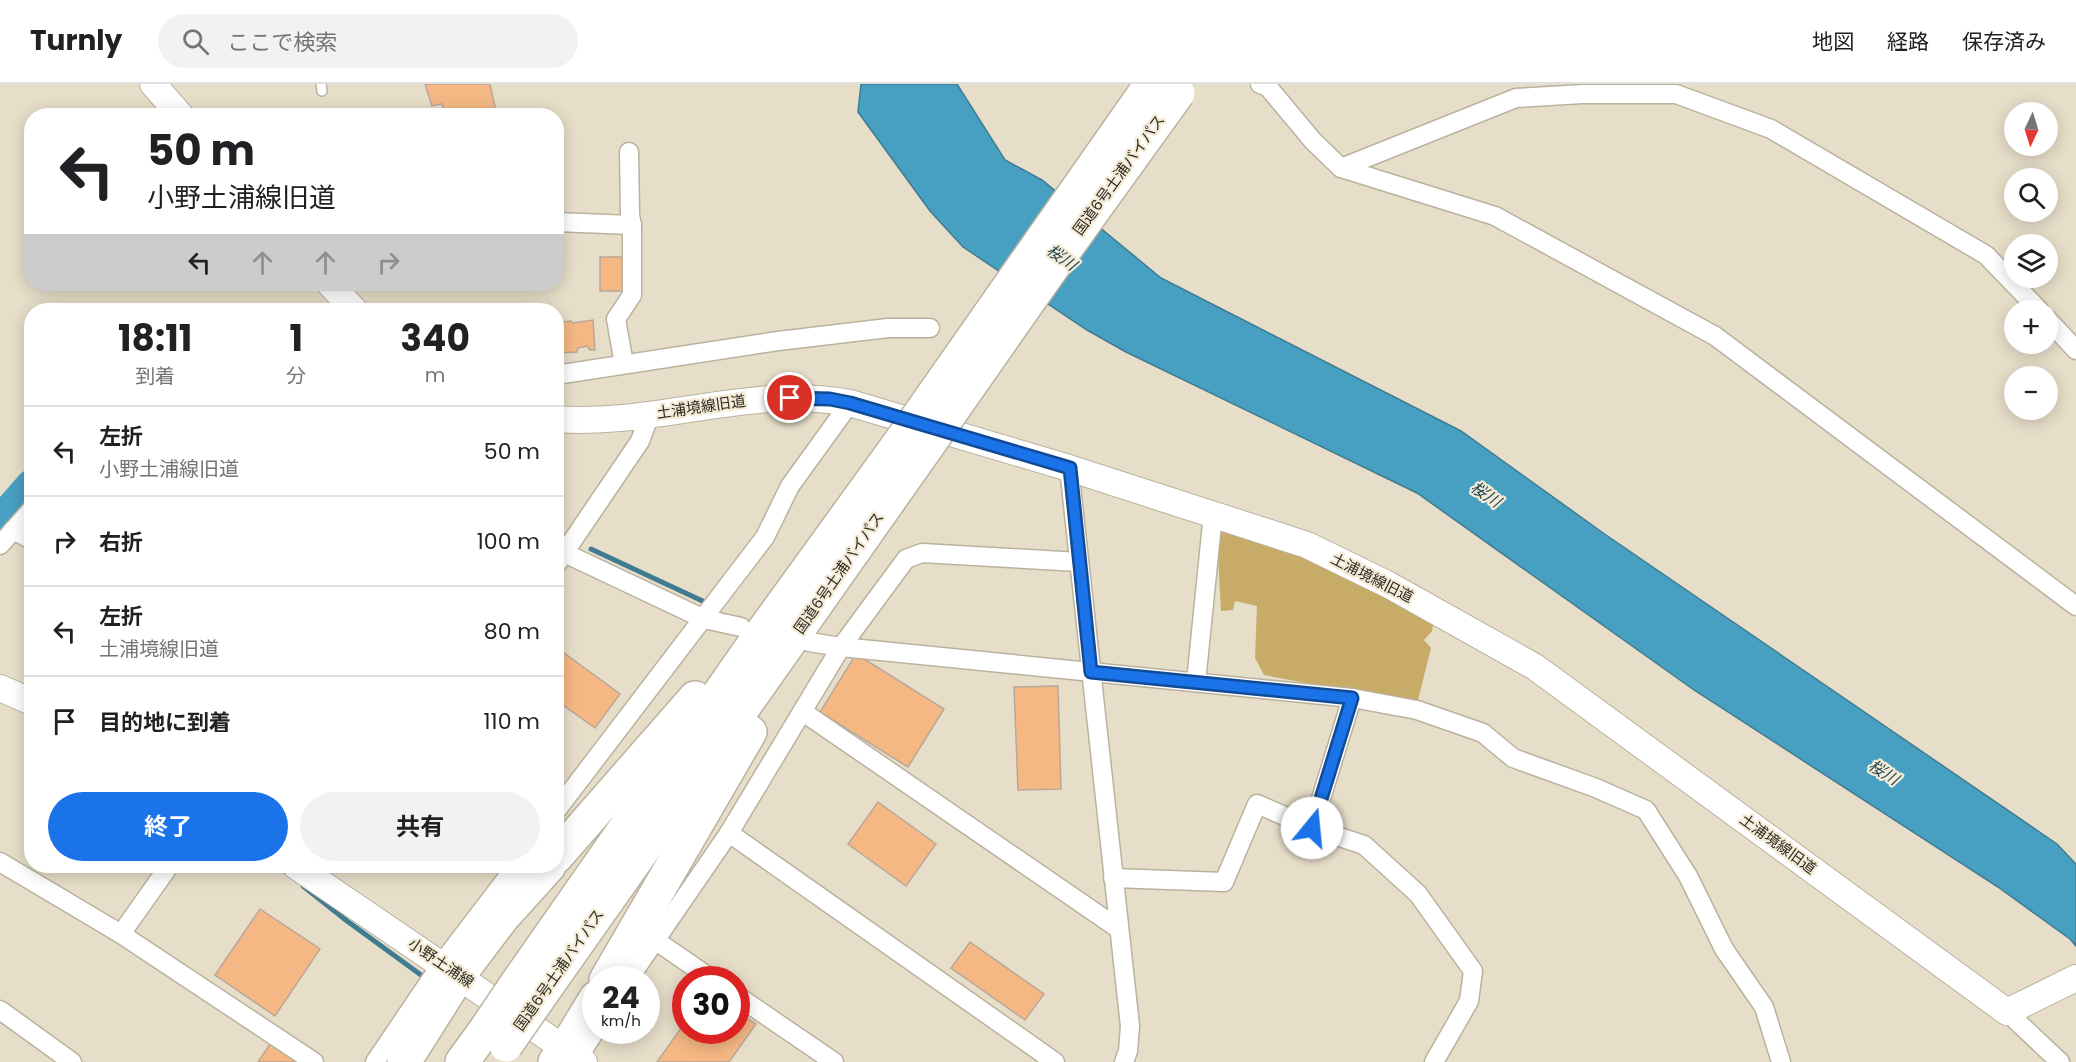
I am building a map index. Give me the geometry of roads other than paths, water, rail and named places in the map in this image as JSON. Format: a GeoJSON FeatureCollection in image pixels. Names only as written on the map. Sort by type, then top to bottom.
{"type":"FeatureCollection","features":[{"type":"Feature","properties":{"kind":"highway"},"geometry":{"type":"LineString","coordinates":[[1106,149],[1114,115],[1131,84]]}},
{"type":"Feature","properties":{"kind":"highway","name":"国道6号土浦バイパス"},"geometry":{"type":"LineString","coordinates":[[913,445],[1106,149],[1171,87]]}},
{"type":"Feature","properties":{"kind":"highway","name":"国道6号土浦バイパス"},"geometry":{"type":"LineString","coordinates":[[462,1062],[495,1046],[528,991],[772,641],[1171,87]]}},
{"type":"Feature","properties":{"kind":"highway"},"geometry":{"type":"LineString","coordinates":[[564,848],[730,660],[772,641],[768,702],[614,966]]}},
{"type":"Feature","properties":{"kind":"highway"},"geometry":{"type":"LineString","coordinates":[[404,1062],[451,969],[543,873]]}},
{"type":"Feature","properties":{"kind":"highway"},"geometry":{"type":"LineString","coordinates":[[572,1059],[582,1034]]}},
{"type":"Feature","properties":{"kind":"street"},"geometry":{"type":"LineString","coordinates":[[153,84],[174,108]]}},
{"type":"Feature","properties":{"kind":"street"},"geometry":{"type":"LineString","coordinates":[[1266,85],[1313,141],[1341,168],[1495,216],[1715,336],[2076,606]]}},
{"type":"Feature","properties":{"kind":"street"},"geometry":{"type":"LineString","coordinates":[[1341,168],[1516,98],[1583,94],[1676,94],[1772,129],[1986,255],[2029,300]]}},
{"type":"Feature","properties":{"kind":"street"},"geometry":{"type":"LineString","coordinates":[[624,364],[616,319],[632,295],[629,152]]}},
{"type":"Feature","properties":{"kind":"street"},"geometry":{"type":"LineString","coordinates":[[564,222],[632,225]]}},
{"type":"Feature","properties":{"kind":"street"},"geometry":{"type":"LineString","coordinates":[[336,291],[348,303]]}},
{"type":"Feature","properties":{"kind":"street"},"geometry":{"type":"LineString","coordinates":[[564,374],[778,341],[877,329],[930,328]]}},
{"type":"Feature","properties":{"kind":"street"},"geometry":{"type":"LineString","coordinates":[[2058,331],[2076,350]]}},
{"type":"Feature","properties":{"kind":"street","name":"土浦境線旧道"},"geometry":{"type":"LineString","coordinates":[[564,419],[596,420],[772,398],[807,397],[850,403],[1070,468],[1307,545],[1389,585],[1535,667],[2013,1009]]}},
{"type":"Feature","properties":{"kind":"street"},"geometry":{"type":"LineString","coordinates":[[564,802],[765,537],[790,486],[850,403]]}},
{"type":"Feature","properties":{"kind":"street"},"geometry":{"type":"LineString","coordinates":[[564,548],[640,441],[650,414]]}},
{"type":"Feature","properties":{"kind":"street"},"geometry":{"type":"LineString","coordinates":[[1070,468],[1130,1026],[1128,1051],[1124,1062]]}},
{"type":"Feature","properties":{"kind":"street"},"geometry":{"type":"LineString","coordinates":[[1196,682],[1213,514]]}},
{"type":"Feature","properties":{"kind":"street"},"geometry":{"type":"LineString","coordinates":[[0,545],[24,518]]}},
{"type":"Feature","properties":{"kind":"street"},"geometry":{"type":"LineString","coordinates":[[13,530],[24,536]]}},
{"type":"Feature","properties":{"kind":"street"},"geometry":{"type":"LineString","coordinates":[[637,966],[729,833],[841,647],[906,560],[922,553],[1079,562]]}},
{"type":"Feature","properties":{"kind":"street"},"geometry":{"type":"LineString","coordinates":[[564,557],[704,619],[772,641],[1352,698],[1417,710],[1483,733],[1513,758],[1596,788],[1646,810],[1688,876],[1724,949],[1764,1007],[1781,1062]]}},
{"type":"Feature","properties":{"kind":"street"},"geometry":{"type":"LineString","coordinates":[[0,688],[24,698]]}},
{"type":"Feature","properties":{"kind":"street"},"geometry":{"type":"LineString","coordinates":[[1312,828],[1352,698]]}},
{"type":"Feature","properties":{"kind":"street"},"geometry":{"type":"LineString","coordinates":[[803,712],[1119,929]]}},
{"type":"Feature","properties":{"kind":"street"},"geometry":{"type":"LineString","coordinates":[[1113,878],[1224,882],[1257,804],[1312,828],[1364,845],[1418,894],[1473,971],[1469,1001],[1434,1062]]}},
{"type":"Feature","properties":{"kind":"street"},"geometry":{"type":"LineString","coordinates":[[729,833],[1055,1062]]}},
{"type":"Feature","properties":{"kind":"street"},"geometry":{"type":"LineString","coordinates":[[0,862],[121,934],[314,1062]]}},
{"type":"Feature","properties":{"kind":"street"},"geometry":{"type":"LineString","coordinates":[[121,934],[163,873]]}},
{"type":"Feature","properties":{"kind":"street","name":"小野土浦線"},"geometry":{"type":"LineString","coordinates":[[307,873],[451,969],[572,1059]]}},
{"type":"Feature","properties":{"kind":"street"},"geometry":{"type":"LineString","coordinates":[[375,1062],[451,969],[512,873]]}},
{"type":"Feature","properties":{"kind":"street"},"geometry":{"type":"LineString","coordinates":[[655,940],[693,966]]}},
{"type":"Feature","properties":{"kind":"street"},"geometry":{"type":"LineString","coordinates":[[2060,1062],[2013,1009],[2076,978]]}},
{"type":"Feature","properties":{"kind":"street"},"geometry":{"type":"LineString","coordinates":[[750,1005],[834,1062]]}},
{"type":"Feature","properties":{"kind":"street"},"geometry":{"type":"LineString","coordinates":[[0,1010],[72,1062]]}},
{"type":"Feature","properties":{"kind":"street"},"geometry":{"type":"LineString","coordinates":[[572,1059],[584,1044]]}},
{"type":"Feature","properties":{"kind":"water","name":"桜川"},"geometry":{"type":"Polygon","coordinates":[[[861,84],[957,84],[1005,160],[1042,180],[1161,278],[1461,431],[1606,535],[2057,844],[2076,864],[2076,946],[2070,939],[1998,887],[1694,690],[1417,493],[1126,352],[1087,330],[963,247],[930,211],[858,112],[861,84]]]}},
{"type":"Feature","properties":{"kind":"waterway"},"geometry":{"type":"LineString","coordinates":[[0,521],[24,494]]}},
{"type":"Feature","properties":{"kind":"waterway"},"geometry":{"type":"LineString","coordinates":[[564,536],[568,538]]}},
{"type":"Feature","properties":{"kind":"waterway"},"geometry":{"type":"LineString","coordinates":[[591,549],[709,604]]}},
{"type":"Feature","properties":{"kind":"waterway"},"geometry":{"type":"LineString","coordinates":[[303,886],[421,975]]}}]}
